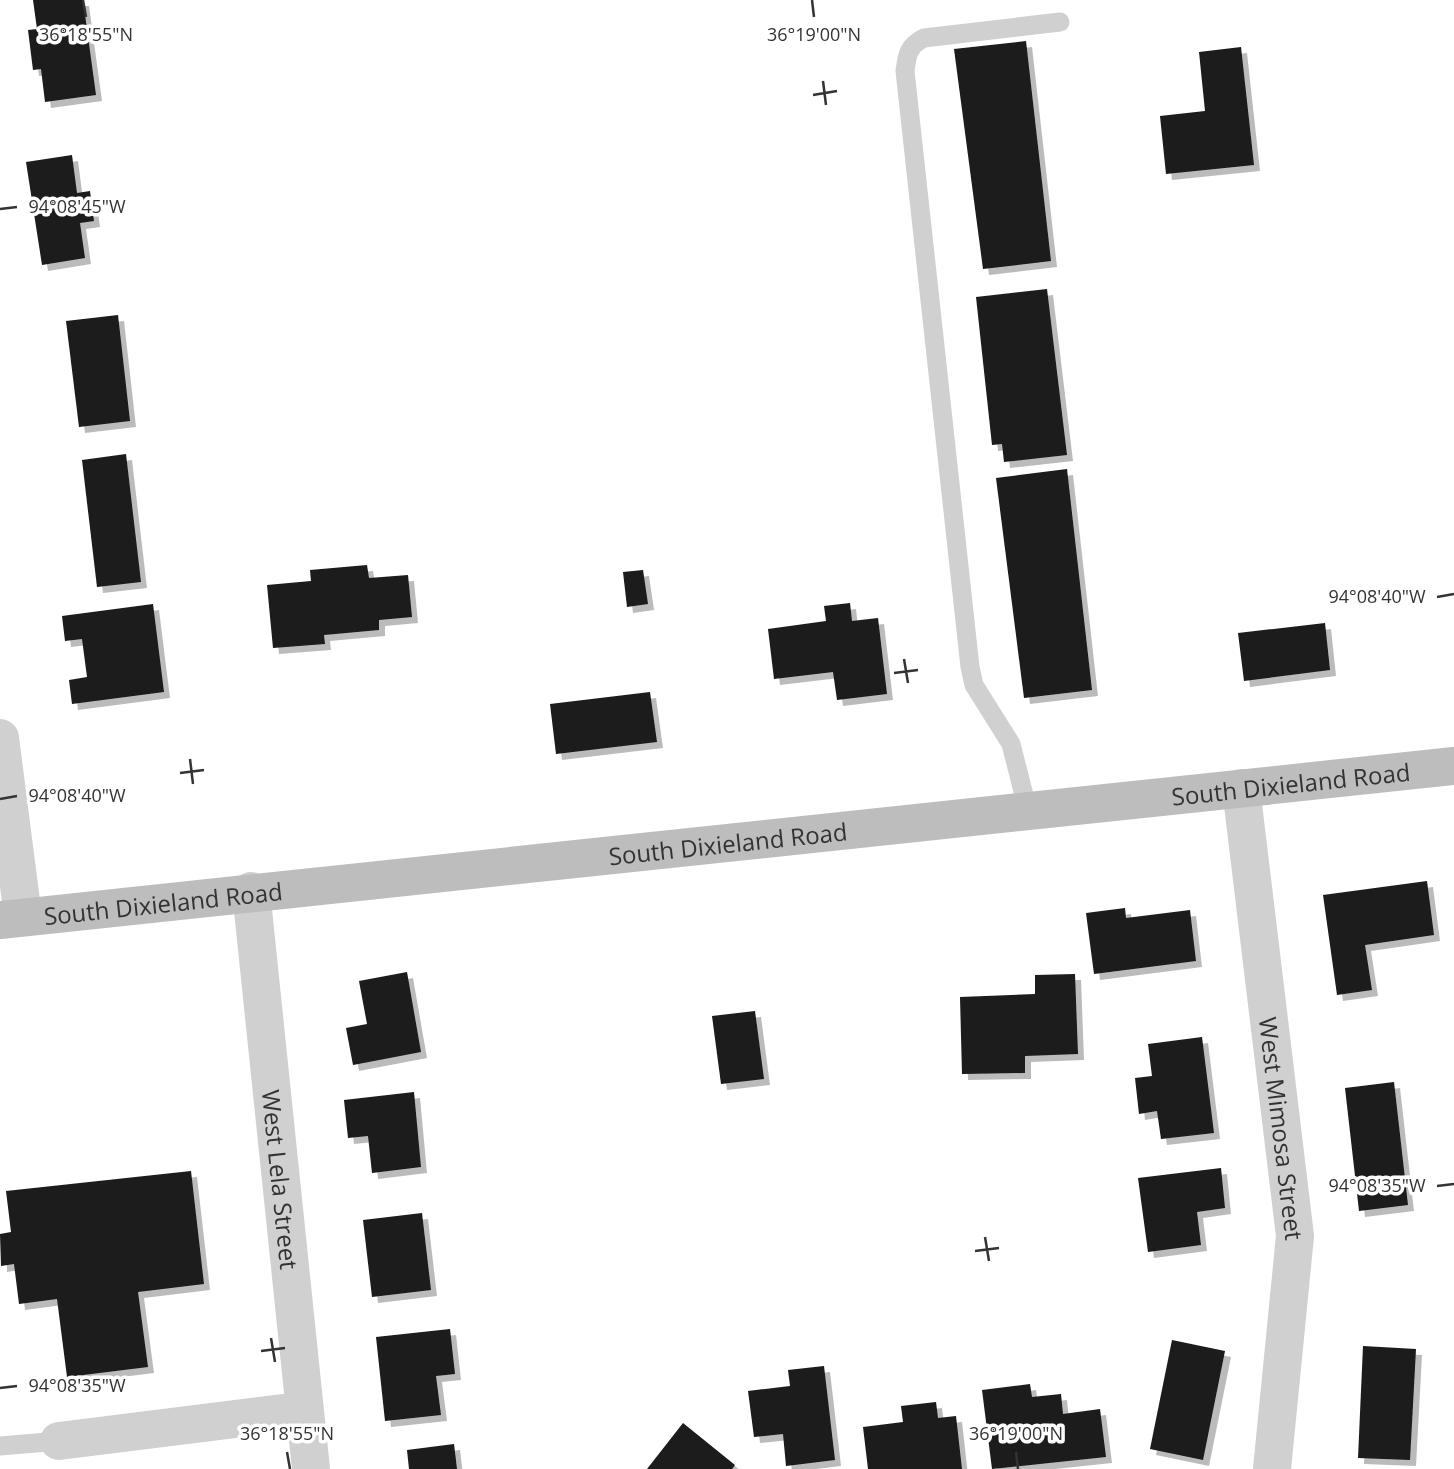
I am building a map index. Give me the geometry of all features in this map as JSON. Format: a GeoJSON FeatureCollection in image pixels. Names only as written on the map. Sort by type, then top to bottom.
{"type":"FeatureCollection","features":[{"type":"Feature","properties":{"kind":"main road","name":"South Dixieland Road"},"geometry":{"type":"LineString","coordinates":[[12,918],[1454,766]]}},
{"type":"Feature","properties":{"kind":"street"},"geometry":{"type":"LineString","coordinates":[[0,738],[12,918]]}},
{"type":"Feature","properties":{"kind":"street","name":"West Mimosa Street"},"geometry":{"type":"LineString","coordinates":[[1241,788],[1295,1236],[1272,1469]]}},
{"type":"Feature","properties":{"kind":"street","name":"West Lela Street"},"geometry":{"type":"LineString","coordinates":[[251,891],[311,1469]]}},
{"type":"Feature","properties":{"kind":"street"},"geometry":{"type":"LineString","coordinates":[[59,1441],[284,1413],[305,1414]]}},
{"type":"Feature","properties":{"kind":"lane"},"geometry":{"type":"LineString","coordinates":[[1028,811],[1011,744],[974,685],[970,667],[905,71],[906,55],[912,44],[924,38],[1060,22]]}},
{"type":"Feature","properties":{"kind":"lane"},"geometry":{"type":"LineString","coordinates":[[0,1446],[59,1441]]}},
{"type":"Feature","properties":{"kind":"building"},"geometry":{"type":"Polygon","coordinates":[[[33,0],[83,0],[96,95],[45,102],[41,69],[33,70],[28,30],[37,29],[33,0]]]}},
{"type":"Feature","properties":{"kind":"building"},"geometry":{"type":"Polygon","coordinates":[[[1026,41],[1051,261],[983,269],[954,49],[1026,41]]]}},
{"type":"Feature","properties":{"kind":"building"},"geometry":{"type":"Polygon","coordinates":[[[1241,47],[1254,165],[1166,174],[1160,116],[1205,111],[1199,52],[1241,47]]]}},
{"type":"Feature","properties":{"kind":"building"},"geometry":{"type":"Polygon","coordinates":[[[72,155],[77,193],[90,191],[94,221],[80,223],[85,258],[42,265],[26,162],[72,155]]]}},
{"type":"Feature","properties":{"kind":"building"},"geometry":{"type":"Polygon","coordinates":[[[1047,289],[1067,455],[1004,462],[1002,444],[992,445],[976,297],[1047,289]]]}},
{"type":"Feature","properties":{"kind":"building"},"geometry":{"type":"Polygon","coordinates":[[[118,315],[130,421],[79,427],[66,321],[118,315]]]}},
{"type":"Feature","properties":{"kind":"building"},"geometry":{"type":"Polygon","coordinates":[[[126,454],[141,582],[97,587],[82,460],[126,454]]]}},
{"type":"Feature","properties":{"kind":"building"},"geometry":{"type":"Polygon","coordinates":[[[1067,469],[1092,690],[1024,698],[996,478],[1067,469]]]}},
{"type":"Feature","properties":{"kind":"building"},"geometry":{"type":"Polygon","coordinates":[[[367,565],[369,578],[408,575],[412,617],[379,620],[379,630],[324,635],[325,644],[273,648],[267,585],[311,581],[310,570],[367,565]]]}},
{"type":"Feature","properties":{"kind":"building"},"geometry":{"type":"Polygon","coordinates":[[[643,570],[648,604],[627,607],[623,572],[643,570]]]}},
{"type":"Feature","properties":{"kind":"building"},"geometry":{"type":"Polygon","coordinates":[[[850,603],[852,621],[878,618],[887,694],[837,700],[833,672],[774,679],[768,629],[826,621],[824,606],[850,603]]]}},
{"type":"Feature","properties":{"kind":"building"},"geometry":{"type":"Polygon","coordinates":[[[153,604],[164,692],[72,704],[69,680],[87,677],[82,639],[65,641],[62,616],[153,604]]]}},
{"type":"Feature","properties":{"kind":"building"},"geometry":{"type":"Polygon","coordinates":[[[1325,623],[1330,670],[1244,681],[1238,633],[1325,623]]]}},
{"type":"Feature","properties":{"kind":"building"},"geometry":{"type":"Polygon","coordinates":[[[650,692],[657,742],[556,754],[550,704],[650,692]]]}},
{"type":"Feature","properties":{"kind":"building"},"geometry":{"type":"Polygon","coordinates":[[[1427,881],[1434,935],[1365,945],[1372,990],[1337,995],[1323,895],[1427,881]]]}},
{"type":"Feature","properties":{"kind":"building"},"geometry":{"type":"Polygon","coordinates":[[[1125,908],[1126,918],[1190,910],[1196,961],[1094,974],[1086,913],[1125,908]]]}},
{"type":"Feature","properties":{"kind":"building"},"geometry":{"type":"Polygon","coordinates":[[[407,972],[421,1052],[353,1065],[346,1028],[367,1024],[359,981],[407,972]]]}},
{"type":"Feature","properties":{"kind":"building"},"geometry":{"type":"Polygon","coordinates":[[[1075,974],[1078,1054],[1025,1056],[1025,1073],[962,1074],[960,997],[1035,994],[1035,975],[1075,974]]]}},
{"type":"Feature","properties":{"kind":"building"},"geometry":{"type":"Polygon","coordinates":[[[755,1011],[764,1079],[721,1084],[712,1016],[755,1011]]]}},
{"type":"Feature","properties":{"kind":"building"},"geometry":{"type":"Polygon","coordinates":[[[1202,1037],[1214,1133],[1161,1139],[1157,1111],[1139,1114],[1135,1078],[1152,1076],[1148,1044],[1202,1037]]]}},
{"type":"Feature","properties":{"kind":"building"},"geometry":{"type":"Polygon","coordinates":[[[1394,1082],[1408,1205],[1359,1211],[1345,1088],[1394,1082]]]}},
{"type":"Feature","properties":{"kind":"building"},"geometry":{"type":"Polygon","coordinates":[[[414,1092],[421,1167],[372,1173],[368,1136],[348,1138],[344,1100],[414,1092]]]}},
{"type":"Feature","properties":{"kind":"building"},"geometry":{"type":"Polygon","coordinates":[[[1221,1168],[1225,1208],[1197,1212],[1201,1245],[1148,1252],[1138,1178],[1221,1168]]]}},
{"type":"Feature","properties":{"kind":"building"},"geometry":{"type":"Polygon","coordinates":[[[191,1171],[204,1284],[138,1292],[148,1367],[67,1377],[57,1299],[19,1304],[14,1264],[1,1266],[0,1234],[11,1232],[6,1191],[191,1171]]]}},
{"type":"Feature","properties":{"kind":"building"},"geometry":{"type":"Polygon","coordinates":[[[422,1213],[431,1290],[372,1297],[363,1220],[422,1213]]]}},
{"type":"Feature","properties":{"kind":"building"},"geometry":{"type":"Polygon","coordinates":[[[450,1329],[455,1374],[436,1376],[441,1415],[385,1421],[376,1337],[450,1329]]]}},
{"type":"Feature","properties":{"kind":"building"},"geometry":{"type":"Polygon","coordinates":[[[1172,1340],[1225,1351],[1203,1460],[1150,1449],[1172,1340]]]}},
{"type":"Feature","properties":{"kind":"building"},"geometry":{"type":"Polygon","coordinates":[[[1363,1346],[1416,1349],[1410,1460],[1358,1458],[1363,1346]]]}},
{"type":"Feature","properties":{"kind":"building"},"geometry":{"type":"Polygon","coordinates":[[[824,1366],[835,1460],[786,1466],[783,1434],[754,1437],[748,1391],[790,1386],[788,1370],[824,1366]]]}},
{"type":"Feature","properties":{"kind":"building"},"geometry":{"type":"Polygon","coordinates":[[[1030,1384],[1032,1397],[1061,1394],[1063,1414],[1100,1409],[1106,1457],[992,1469],[982,1390],[1030,1384]]]}},
{"type":"Feature","properties":{"kind":"building"},"geometry":{"type":"Polygon","coordinates":[[[936,1402],[938,1418],[956,1416],[962,1469],[868,1469],[863,1427],[903,1422],[901,1406],[936,1402]]]}},
{"type":"Feature","properties":{"kind":"building"},"geometry":{"type":"Polygon","coordinates":[[[683,1423],[735,1465],[732,1469],[647,1469],[683,1423]]]}},
{"type":"Feature","properties":{"kind":"building"},"geometry":{"type":"Polygon","coordinates":[[[454,1444],[457,1469],[409,1469],[407,1450],[454,1444]]]}}]}
